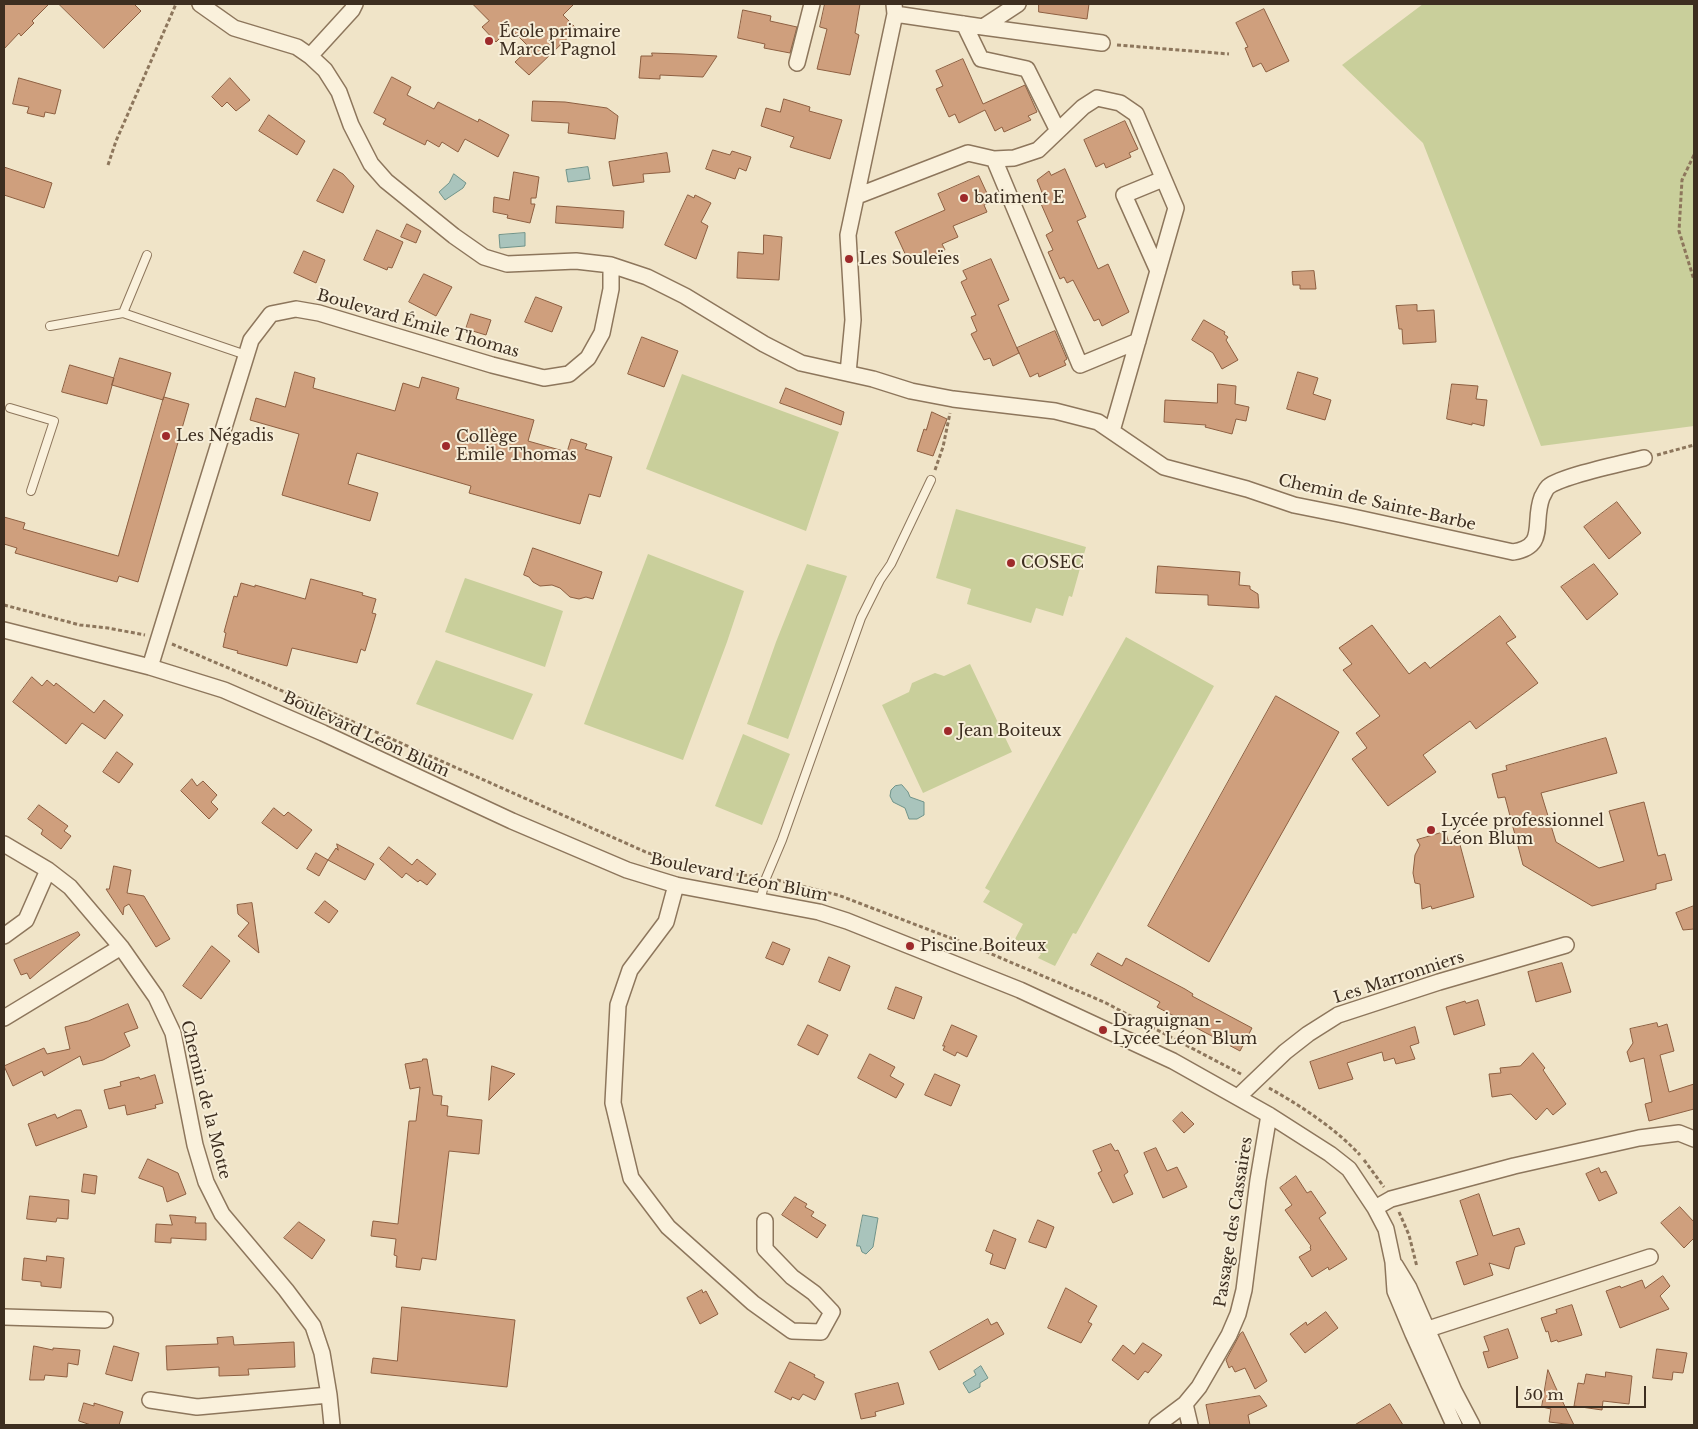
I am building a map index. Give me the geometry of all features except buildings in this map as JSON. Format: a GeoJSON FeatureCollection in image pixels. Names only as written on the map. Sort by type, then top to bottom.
{"type":"FeatureCollection","features":[{"type":"Feature","properties":{"kind":"street","name":"Chemin de Sainte-Barbe"},"geometry":{"type":"LineString","coordinates":[[200,4],[234,28],[297,46],[310,56],[325,70],[339,92],[351,125],[371,164],[386,181],[484,257],[507,264],[576,261],[611,265],[647,277],[685,296],[764,344],[801,362],[873,379],[911,391],[953,399],[1055,411],[1098,422],[1164,467],[1294,505],[1513,552],[1526,550],[1535,541],[1540,502],[1546,488],[1560,480],[1644,458]]}},
{"type":"Feature","properties":{"kind":"street"},"geometry":{"type":"LineString","coordinates":[[310,56],[356,4]]}},
{"type":"Feature","properties":{"kind":"street"},"geometry":{"type":"LineString","coordinates":[[797,62],[812,4]]}},
{"type":"Feature","properties":{"kind":"street"},"geometry":{"type":"LineString","coordinates":[[983,27],[1018,4]]}},
{"type":"Feature","properties":{"kind":"street"},"geometry":{"type":"LineString","coordinates":[[848,374],[853,320],[848,235],[894,9],[964,24],[1102,43]]}},
{"type":"Feature","properties":{"kind":"street"},"geometry":{"type":"LineString","coordinates":[[964,24],[981,59],[1027,69],[1058,131]]}},
{"type":"Feature","properties":{"kind":"street"},"geometry":{"type":"LineString","coordinates":[[857,196],[968,154],[994,159],[1014,158],[1038,150],[1082,107],[1097,98],[1120,102],[1136,114],[1176,208],[1112,431]]}},
{"type":"Feature","properties":{"kind":"street"},"geometry":{"type":"LineString","coordinates":[[994,159],[1080,365],[1138,341]]}},
{"type":"Feature","properties":{"kind":"street"},"geometry":{"type":"LineString","coordinates":[[1158,271],[1124,195],[1163,178]]}},
{"type":"Feature","properties":{"kind":"street","name":"Boulevard Émile Thomas"},"geometry":{"type":"LineString","coordinates":[[150,667],[251,340],[271,314],[296,309],[319,313],[544,378],[569,374],[588,358],[602,333],[611,289],[611,265]]}},
{"type":"Feature","properties":{"kind":"street","name":"Boulevard Léon Blum"},"geometry":{"type":"LineString","coordinates":[[4,630],[150,667],[224,690],[323,733],[560,842],[627,870],[676,884],[819,912],[847,921],[1020,990],[1174,1061],[1269,1115],[1330,1154],[1349,1169],[1375,1208],[1386,1229],[1393,1262],[1396,1291],[1472,1425]]}},
{"type":"Feature","properties":{"kind":"street","name":"Chemin de la Motte"},"geometry":{"type":"LineString","coordinates":[[4,844],[48,870],[70,887],[121,947],[156,997],[173,1033],[195,1145],[206,1182],[222,1214],[286,1290],[313,1326],[322,1353],[332,1425]]}},
{"type":"Feature","properties":{"kind":"street"},"geometry":{"type":"LineString","coordinates":[[4,936],[26,920],[48,870]]}},
{"type":"Feature","properties":{"kind":"street"},"geometry":{"type":"LineString","coordinates":[[676,884],[666,922],[630,970],[618,1005],[613,1103],[631,1178],[668,1227],[753,1303],[792,1331],[821,1332],[832,1312],[814,1293],[792,1277],[765,1249],[765,1221]]}},
{"type":"Feature","properties":{"kind":"street","name":"Les Marronniers"},"geometry":{"type":"LineString","coordinates":[[1238,1097],[1285,1052],[1308,1034],[1338,1015],[1439,982],[1566,946]]}},
{"type":"Feature","properties":{"kind":"street"},"geometry":{"type":"LineString","coordinates":[[4,1018],[121,947]]}},
{"type":"Feature","properties":{"kind":"street","name":"Passage des Cassaires"},"geometry":{"type":"LineString","coordinates":[[1156,1425],[1185,1404],[1199,1387],[1214,1364],[1238,1314],[1244,1290],[1258,1180],[1269,1115]]}},
{"type":"Feature","properties":{"kind":"street"},"geometry":{"type":"LineString","coordinates":[[1375,1208],[1391,1199],[1514,1166],[1639,1138],[1679,1133],[1694,1139]]}},
{"type":"Feature","properties":{"kind":"street"},"geometry":{"type":"LineString","coordinates":[[1419,1332],[1650,1257]]}},
{"type":"Feature","properties":{"kind":"street"},"geometry":{"type":"LineString","coordinates":[[4,1317],[104,1320]]}},
{"type":"Feature","properties":{"kind":"street","name":"Boulevard Léon Blum"},"geometry":{"type":"LineString","coordinates":[[1419,1332],[1454,1425]]}},
{"type":"Feature","properties":{"kind":"street"},"geometry":{"type":"LineString","coordinates":[[150,1400],[197,1407],[329,1395]]}},
{"type":"Feature","properties":{"kind":"street"},"geometry":{"type":"LineString","coordinates":[[1185,1404],[1190,1425]]}},
{"type":"Feature","properties":{"kind":"lane"},"geometry":{"type":"LineString","coordinates":[[123,313],[147,255]]}},
{"type":"Feature","properties":{"kind":"lane"},"geometry":{"type":"LineString","coordinates":[[50,326],[123,313],[246,355]]}},
{"type":"Feature","properties":{"kind":"lane"},"geometry":{"type":"LineString","coordinates":[[10,408],[54,421],[31,491]]}},
{"type":"Feature","properties":{"kind":"lane"},"geometry":{"type":"LineString","coordinates":[[760,901],[766,878],[782,840],[861,618],[880,580],[891,564],[932,480]]}},
{"type":"Feature","properties":{"kind":"path"},"geometry":{"type":"LineString","coordinates":[[108,166],[116,140],[176,4]]}},
{"type":"Feature","properties":{"kind":"path"},"geometry":{"type":"LineString","coordinates":[[1102,43],[1229,54]]}},
{"type":"Feature","properties":{"kind":"path"},"geometry":{"type":"LineString","coordinates":[[1694,155],[1682,180],[1679,231],[1694,280]]}},
{"type":"Feature","properties":{"kind":"path"},"geometry":{"type":"LineString","coordinates":[[932,480],[943,447],[953,399]]}},
{"type":"Feature","properties":{"kind":"path"},"geometry":{"type":"LineString","coordinates":[[1644,458],[1694,445]]}},
{"type":"Feature","properties":{"kind":"path"},"geometry":{"type":"LineString","coordinates":[[4,605],[80,625],[108,628],[150,637]]}},
{"type":"Feature","properties":{"kind":"path"},"geometry":{"type":"LineString","coordinates":[[168,642],[313,704],[648,853],[694,866],[740,876],[756,877]]}},
{"type":"Feature","properties":{"kind":"green space"},"geometry":{"type":"Polygon","coordinates":[[[1423,4],[1694,4],[1694,426],[1541,446],[1423,143],[1342,65],[1423,4]]]}},
{"type":"Feature","properties":{"kind":"green space"},"geometry":{"type":"Polygon","coordinates":[[[682,374],[839,432],[806,531],[646,469],[682,374]]]}},
{"type":"Feature","properties":{"kind":"green space","name":"COSEC"},"geometry":{"type":"Polygon","coordinates":[[[956,509],[1086,547],[1072,597],[1069,596],[1063,616],[1036,608],[1031,623],[967,604],[971,589],[936,578],[956,509]]]}},
{"type":"Feature","properties":{"kind":"green space"},"geometry":{"type":"Polygon","coordinates":[[[648,554],[744,591],[683,760],[584,724],[648,554]]]}},
{"type":"Feature","properties":{"kind":"green space"},"geometry":{"type":"Polygon","coordinates":[[[807,564],[847,576],[788,739],[747,724],[776,642],[807,564]]]}},
{"type":"Feature","properties":{"kind":"green space"},"geometry":{"type":"Polygon","coordinates":[[[465,578],[563,611],[545,667],[445,632],[465,578]]]}},
{"type":"Feature","properties":{"kind":"green space"},"geometry":{"type":"Polygon","coordinates":[[[1126,637],[1214,686],[1076,934],[1073,933],[1055,966],[1038,958],[1041,954],[1015,939],[1023,924],[983,902],[990,891],[985,888],[1126,637]]]}},
{"type":"Feature","properties":{"kind":"green space"},"geometry":{"type":"Polygon","coordinates":[[[436,660],[533,694],[513,740],[416,704],[436,660]]]}},
{"type":"Feature","properties":{"kind":"green space","name":"Jean Boiteux"},"geometry":{"type":"Polygon","coordinates":[[[970,664],[1012,752],[923,793],[882,705],[909,692],[912,683],[935,673],[944,676],[970,664]]]}},
{"type":"Feature","properties":{"kind":"green space"},"geometry":{"type":"Polygon","coordinates":[[[743,734],[790,754],[762,825],[715,806],[743,734]]]}},
{"type":"Feature","properties":{"kind":"water"},"geometry":{"type":"Polygon","coordinates":[[[588,167],[590,179],[568,182],[566,170],[588,167]]]}},
{"type":"Feature","properties":{"kind":"water"},"geometry":{"type":"Polygon","coordinates":[[[454,174],[466,183],[463,188],[445,200],[439,192],[449,183],[454,174]]]}},
{"type":"Feature","properties":{"kind":"water"},"geometry":{"type":"Polygon","coordinates":[[[525,233],[525,246],[500,248],[499,235],[525,233]]]}},
{"type":"Feature","properties":{"kind":"water"},"geometry":{"type":"Polygon","coordinates":[[[902,785],[910,797],[924,802],[924,815],[917,819],[909,819],[905,808],[893,802],[890,796],[891,790],[895,786],[902,785]]]}},
{"type":"Feature","properties":{"kind":"water"},"geometry":{"type":"Polygon","coordinates":[[[863,1215],[878,1218],[873,1247],[866,1254],[862,1252],[860,1246],[857,1246],[863,1215]]]}},
{"type":"Feature","properties":{"kind":"water"},"geometry":{"type":"Polygon","coordinates":[[[981,1366],[988,1378],[980,1383],[980,1387],[969,1393],[963,1383],[976,1375],[974,1371],[981,1366]]]}},
{"type":"Feature","properties":{"kind":"place","name":"École primaire Marcel Pagnol"},"geometry":{"type":"Point","coordinates":[489,41]}},
{"type":"Feature","properties":{"kind":"place","name":"batiment E"},"geometry":{"type":"Point","coordinates":[964,198]}},
{"type":"Feature","properties":{"kind":"place","name":"Les Souleïes"},"geometry":{"type":"Point","coordinates":[849,259]}},
{"type":"Feature","properties":{"kind":"place","name":"Les Négadis"},"geometry":{"type":"Point","coordinates":[166,436]}},
{"type":"Feature","properties":{"kind":"place","name":"Collège Emile Thomas"},"geometry":{"type":"Point","coordinates":[446,446]}},
{"type":"Feature","properties":{"kind":"place","name":"COSEC"},"geometry":{"type":"Point","coordinates":[1011,563]}},
{"type":"Feature","properties":{"kind":"place","name":"Jean Boiteux"},"geometry":{"type":"Point","coordinates":[948,731]}},
{"type":"Feature","properties":{"kind":"place","name":"Lycée professionnel Léon Blum"},"geometry":{"type":"Point","coordinates":[1431,830]}},
{"type":"Feature","properties":{"kind":"place","name":"Piscine Boiteux"},"geometry":{"type":"Point","coordinates":[910,946]}},
{"type":"Feature","properties":{"kind":"place","name":"Draguignan - Lycée Léon Blum"},"geometry":{"type":"Point","coordinates":[1103,1030]}}]}
